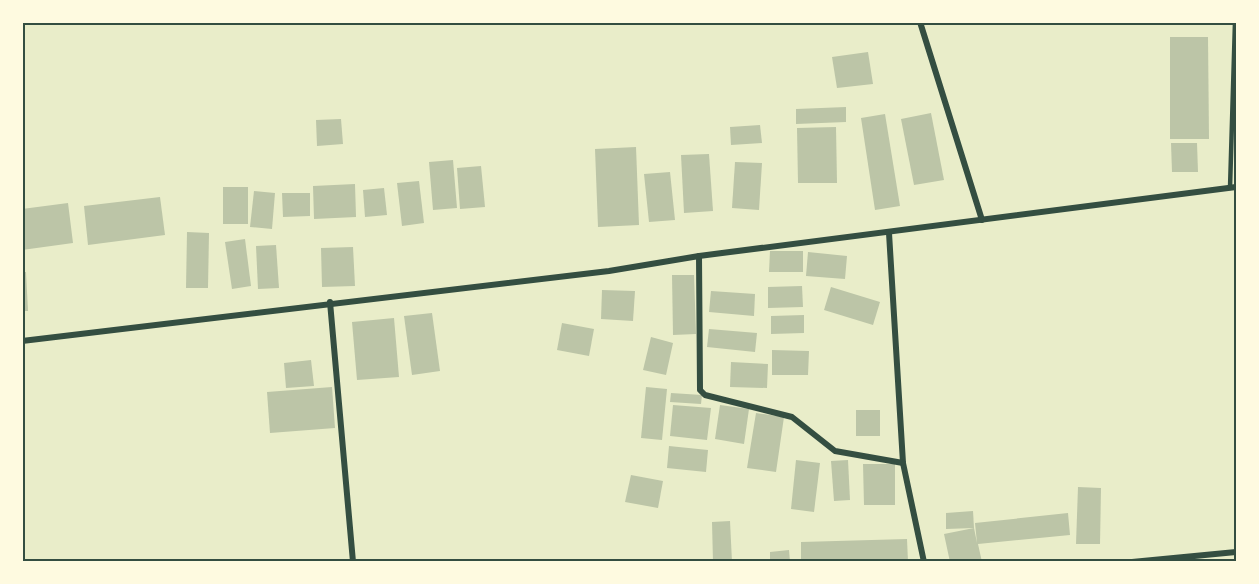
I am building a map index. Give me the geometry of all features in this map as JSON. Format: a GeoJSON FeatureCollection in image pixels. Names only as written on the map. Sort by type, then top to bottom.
{"type":"FeatureCollection","features":[{"type":"Feature","properties":{"kind":"street"},"geometry":{"type":"LineString","coordinates":[[920,22],[982,220]]}},
{"type":"Feature","properties":{"kind":"street"},"geometry":{"type":"LineString","coordinates":[[22,341],[330,302],[609,271],[699,256],[1233,187]]}},
{"type":"Feature","properties":{"kind":"street"},"geometry":{"type":"LineString","coordinates":[[889,233],[903,464],[924,561]]}},
{"type":"Feature","properties":{"kind":"street"},"geometry":{"type":"LineString","coordinates":[[699,256],[700,390],[705,395],[792,417],[835,451],[903,464]]}},
{"type":"Feature","properties":{"kind":"street"},"geometry":{"type":"LineString","coordinates":[[330,302],[353,561]]}},
{"type":"Feature","properties":{"kind":"street"},"geometry":{"type":"LineString","coordinates":[[1132,561],[1236,552]]}},
{"type":"Feature","properties":{"kind":"lane"},"geometry":{"type":"LineString","coordinates":[[1233,187],[1235,22]]}},
{"type":"Feature","properties":{"kind":"building"},"geometry":{"type":"Polygon","coordinates":[[[1170,37],[1208,37],[1209,139],[1170,139],[1170,37]]]}},
{"type":"Feature","properties":{"kind":"building"},"geometry":{"type":"Polygon","coordinates":[[[868,52],[873,84],[837,88],[832,57],[868,52]]]}},
{"type":"Feature","properties":{"kind":"building"},"geometry":{"type":"Polygon","coordinates":[[[846,107],[846,122],[796,124],[796,109],[846,107]]]}},
{"type":"Feature","properties":{"kind":"building"},"geometry":{"type":"Polygon","coordinates":[[[931,113],[944,180],[914,185],[901,119],[931,113]]]}},
{"type":"Feature","properties":{"kind":"building"},"geometry":{"type":"Polygon","coordinates":[[[885,114],[900,206],[875,210],[861,118],[885,114]]]}},
{"type":"Feature","properties":{"kind":"building"},"geometry":{"type":"Polygon","coordinates":[[[341,119],[343,144],[317,146],[316,120],[341,119]]]}},
{"type":"Feature","properties":{"kind":"building"},"geometry":{"type":"Polygon","coordinates":[[[760,125],[762,143],[731,145],[730,127],[760,125]]]}},
{"type":"Feature","properties":{"kind":"building"},"geometry":{"type":"Polygon","coordinates":[[[836,127],[837,183],[798,183],[797,128],[836,127]]]}},
{"type":"Feature","properties":{"kind":"building"},"geometry":{"type":"Polygon","coordinates":[[[1171,143],[1197,143],[1198,172],[1172,172],[1171,143]]]}},
{"type":"Feature","properties":{"kind":"building"},"geometry":{"type":"Polygon","coordinates":[[[636,147],[639,225],[598,227],[595,149],[636,147]]]}},
{"type":"Feature","properties":{"kind":"building"},"geometry":{"type":"Polygon","coordinates":[[[709,154],[713,211],[684,213],[681,155],[709,154]]]}},
{"type":"Feature","properties":{"kind":"building"},"geometry":{"type":"Polygon","coordinates":[[[453,160],[457,208],[433,210],[429,162],[453,160]]]}},
{"type":"Feature","properties":{"kind":"building"},"geometry":{"type":"Polygon","coordinates":[[[735,162],[762,163],[759,210],[732,208],[735,162]]]}},
{"type":"Feature","properties":{"kind":"building"},"geometry":{"type":"Polygon","coordinates":[[[481,166],[485,207],[460,209],[457,168],[481,166]]]}},
{"type":"Feature","properties":{"kind":"building"},"geometry":{"type":"Polygon","coordinates":[[[670,172],[675,220],[649,222],[644,174],[670,172]]]}},
{"type":"Feature","properties":{"kind":"building"},"geometry":{"type":"Polygon","coordinates":[[[419,181],[424,223],[402,226],[397,183],[419,181]]]}},
{"type":"Feature","properties":{"kind":"building"},"geometry":{"type":"Polygon","coordinates":[[[355,184],[356,217],[314,219],[313,186],[355,184]]]}},
{"type":"Feature","properties":{"kind":"building"},"geometry":{"type":"Polygon","coordinates":[[[223,187],[248,187],[248,224],[223,224],[223,187]]]}},
{"type":"Feature","properties":{"kind":"building"},"geometry":{"type":"Polygon","coordinates":[[[384,188],[387,215],[365,217],[363,190],[384,188]]]}},
{"type":"Feature","properties":{"kind":"building"},"geometry":{"type":"Polygon","coordinates":[[[254,191],[275,193],[272,229],[250,227],[254,191]]]}},
{"type":"Feature","properties":{"kind":"building"},"geometry":{"type":"Polygon","coordinates":[[[282,193],[310,193],[310,216],[283,217],[282,193]]]}},
{"type":"Feature","properties":{"kind":"building"},"geometry":{"type":"Polygon","coordinates":[[[160,197],[165,235],[88,245],[84,206],[160,197]]]}},
{"type":"Feature","properties":{"kind":"building"},"geometry":{"type":"Polygon","coordinates":[[[68,203],[73,243],[22,250],[22,209],[68,203]]]}},
{"type":"Feature","properties":{"kind":"building"},"geometry":{"type":"Polygon","coordinates":[[[187,232],[209,233],[208,288],[186,288],[187,232]]]}},
{"type":"Feature","properties":{"kind":"building"},"geometry":{"type":"Polygon","coordinates":[[[245,239],[251,286],[232,289],[225,242],[245,239]]]}},
{"type":"Feature","properties":{"kind":"building"},"geometry":{"type":"Polygon","coordinates":[[[276,245],[279,288],[258,289],[256,246],[276,245]]]}},
{"type":"Feature","properties":{"kind":"building"},"geometry":{"type":"Polygon","coordinates":[[[353,247],[355,286],[322,287],[321,248],[353,247]]]}},
{"type":"Feature","properties":{"kind":"building"},"geometry":{"type":"Polygon","coordinates":[[[770,251],[803,251],[803,272],[769,272],[770,251]]]}},
{"type":"Feature","properties":{"kind":"building"},"geometry":{"type":"Polygon","coordinates":[[[808,252],[847,256],[845,279],[806,276],[808,252]]]}},
{"type":"Feature","properties":{"kind":"building"},"geometry":{"type":"Polygon","coordinates":[[[22,272],[26,272],[28,311],[22,311],[22,272]]]}},
{"type":"Feature","properties":{"kind":"building"},"geometry":{"type":"Polygon","coordinates":[[[672,275],[694,275],[696,334],[673,335],[672,275]]]}},
{"type":"Feature","properties":{"kind":"building"},"geometry":{"type":"Polygon","coordinates":[[[802,286],[803,307],[768,308],[768,287],[802,286]]]}},
{"type":"Feature","properties":{"kind":"building"},"geometry":{"type":"Polygon","coordinates":[[[831,287],[880,302],[873,325],[824,310],[831,287]]]}},
{"type":"Feature","properties":{"kind":"building"},"geometry":{"type":"Polygon","coordinates":[[[602,290],[635,291],[633,321],[601,319],[602,290]]]}},
{"type":"Feature","properties":{"kind":"building"},"geometry":{"type":"Polygon","coordinates":[[[711,291],[755,294],[754,316],[709,312],[711,291]]]}},
{"type":"Feature","properties":{"kind":"building"},"geometry":{"type":"Polygon","coordinates":[[[432,313],[440,371],[412,375],[404,316],[432,313]]]}},
{"type":"Feature","properties":{"kind":"building"},"geometry":{"type":"Polygon","coordinates":[[[804,315],[804,333],[771,334],[771,316],[804,315]]]}},
{"type":"Feature","properties":{"kind":"building"},"geometry":{"type":"Polygon","coordinates":[[[394,318],[399,377],[357,380],[352,322],[394,318]]]}},
{"type":"Feature","properties":{"kind":"building"},"geometry":{"type":"Polygon","coordinates":[[[562,323],[594,329],[589,356],[557,350],[562,323]]]}},
{"type":"Feature","properties":{"kind":"building"},"geometry":{"type":"Polygon","coordinates":[[[709,329],[757,333],[755,352],[707,347],[709,329]]]}},
{"type":"Feature","properties":{"kind":"building"},"geometry":{"type":"Polygon","coordinates":[[[651,337],[673,343],[666,375],[643,370],[651,337]]]}},
{"type":"Feature","properties":{"kind":"building"},"geometry":{"type":"Polygon","coordinates":[[[772,350],[809,351],[808,375],[772,375],[772,350]]]}},
{"type":"Feature","properties":{"kind":"building"},"geometry":{"type":"Polygon","coordinates":[[[311,360],[314,386],[286,388],[284,363],[311,360]]]}},
{"type":"Feature","properties":{"kind":"building"},"geometry":{"type":"Polygon","coordinates":[[[731,362],[768,364],[767,388],[730,387],[731,362]]]}},
{"type":"Feature","properties":{"kind":"building"},"geometry":{"type":"Polygon","coordinates":[[[332,387],[335,428],[270,433],[267,392],[332,387]]]}},
{"type":"Feature","properties":{"kind":"building"},"geometry":{"type":"Polygon","coordinates":[[[646,387],[667,389],[662,440],[641,438],[646,387]]]}},
{"type":"Feature","properties":{"kind":"building"},"geometry":{"type":"Polygon","coordinates":[[[671,393],[702,395],[701,404],[670,402],[671,393]]]}},
{"type":"Feature","properties":{"kind":"building"},"geometry":{"type":"Polygon","coordinates":[[[673,405],[711,408],[707,440],[670,436],[673,405]]]}},
{"type":"Feature","properties":{"kind":"building"},"geometry":{"type":"Polygon","coordinates":[[[720,405],[749,409],[744,444],[715,439],[720,405]]]}},
{"type":"Feature","properties":{"kind":"building"},"geometry":{"type":"Polygon","coordinates":[[[856,410],[880,410],[880,436],[856,436],[856,410]]]}},
{"type":"Feature","properties":{"kind":"building"},"geometry":{"type":"Polygon","coordinates":[[[756,413],[784,417],[776,472],[747,468],[756,413]]]}},
{"type":"Feature","properties":{"kind":"building"},"geometry":{"type":"Polygon","coordinates":[[[669,446],[708,450],[706,472],[667,468],[669,446]]]}},
{"type":"Feature","properties":{"kind":"building"},"geometry":{"type":"Polygon","coordinates":[[[796,460],[820,463],[814,512],[791,509],[796,460]]]}},
{"type":"Feature","properties":{"kind":"building"},"geometry":{"type":"Polygon","coordinates":[[[848,460],[850,500],[834,501],[831,461],[848,460]]]}},
{"type":"Feature","properties":{"kind":"building"},"geometry":{"type":"Polygon","coordinates":[[[863,464],[895,464],[895,505],[864,505],[863,464]]]}},
{"type":"Feature","properties":{"kind":"building"},"geometry":{"type":"Polygon","coordinates":[[[631,475],[663,481],[658,508],[625,502],[631,475]]]}},
{"type":"Feature","properties":{"kind":"building"},"geometry":{"type":"Polygon","coordinates":[[[1078,487],[1101,488],[1100,544],[1076,544],[1078,487]]]}},
{"type":"Feature","properties":{"kind":"building"},"geometry":{"type":"Polygon","coordinates":[[[973,511],[974,528],[946,529],[946,513],[973,511]]]}},
{"type":"Feature","properties":{"kind":"building"},"geometry":{"type":"Polygon","coordinates":[[[1068,513],[1070,535],[978,544],[982,562],[950,562],[944,534],[974,528],[977,543],[975,523],[1068,513]]]}},
{"type":"Feature","properties":{"kind":"building"},"geometry":{"type":"Polygon","coordinates":[[[730,521],[732,562],[713,562],[712,522],[730,521]]]}},
{"type":"Feature","properties":{"kind":"building"},"geometry":{"type":"Polygon","coordinates":[[[907,539],[908,562],[801,562],[801,542],[907,539]]]}},
{"type":"Feature","properties":{"kind":"building"},"geometry":{"type":"Polygon","coordinates":[[[789,550],[790,562],[770,562],[770,552],[789,550]]]}}]}
